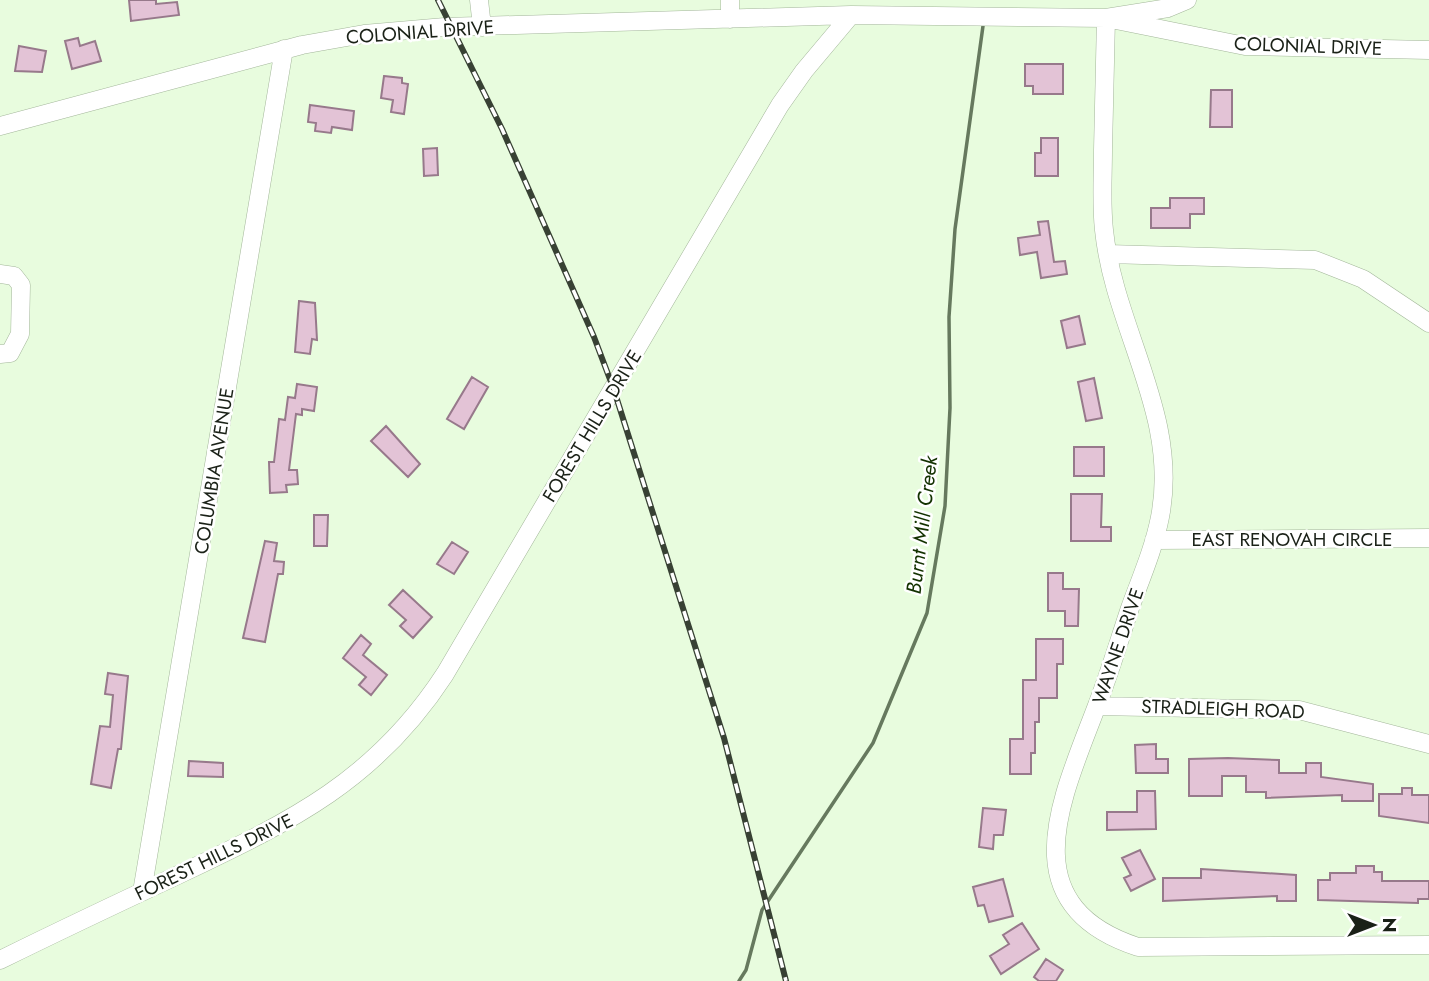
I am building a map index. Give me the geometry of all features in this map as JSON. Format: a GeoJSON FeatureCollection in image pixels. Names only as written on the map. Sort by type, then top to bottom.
{"type":"FeatureCollection","features":[{"type":"Feature","properties":{"kind":"street"},"geometry":{"type":"LineString","coordinates":[[479,0],[482,27]]}},
{"type":"Feature","properties":{"kind":"street"},"geometry":{"type":"LineString","coordinates":[[730,0],[730,19]]}},
{"type":"Feature","properties":{"kind":"street"},"geometry":{"type":"LineString","coordinates":[[856,10],[897,8],[1106,18],[1168,8],[1187,0]]}},
{"type":"Feature","properties":{"kind":"street","name":"COLONIAL DRIVE"},"geometry":{"type":"LineString","coordinates":[[0,126],[284,49],[364,34],[482,27],[730,19],[856,10]]}},
{"type":"Feature","properties":{"kind":"street","name":"FOREST HILLS DRIVE"},"geometry":{"type":"LineString","coordinates":[[0,960],[303,813],[365,768],[416,714],[445,674],[780,105],[804,71],[856,10]]}},
{"type":"Feature","properties":{"kind":"street","name":"COLONIAL DRIVE"},"geometry":{"type":"LineString","coordinates":[[1106,18],[1245,46],[1429,50]]}},
{"type":"Feature","properties":{"kind":"street","name":"WAYNE DRIVE"},"geometry":{"type":"LineString","coordinates":[[1106,18],[1102,202],[1108,254],[1154,405],[1164,449],[1165,488],[1154,540],[1062,799],[1054,846],[1057,870],[1070,899],[1101,931],[1124,943],[1147,949],[1429,945]]}},
{"type":"Feature","properties":{"kind":"street","name":"COLUMBIA AVENUE"},"geometry":{"type":"LineString","coordinates":[[142,892],[284,49]]}},
{"type":"Feature","properties":{"kind":"street"},"geometry":{"type":"LineString","coordinates":[[1108,254],[1315,260],[1363,279],[1429,323]]}},
{"type":"Feature","properties":{"kind":"street"},"geometry":{"type":"LineString","coordinates":[[0,274],[14,276],[22,285],[20,334],[10,353],[0,354]]}},
{"type":"Feature","properties":{"kind":"street","name":"EAST RENOVAH CIRCLE"},"geometry":{"type":"LineString","coordinates":[[1154,540],[1429,538]]}},
{"type":"Feature","properties":{"kind":"street","name":"STRADLEIGH ROAD"},"geometry":{"type":"LineString","coordinates":[[1097,705],[1299,710],[1429,744]]}},
{"type":"Feature","properties":{"kind":"building"},"geometry":{"type":"Polygon","coordinates":[[[129,0],[156,0],[156,4],[177,2],[179,15],[131,21],[129,0]]]}},
{"type":"Feature","properties":{"kind":"building"},"geometry":{"type":"Polygon","coordinates":[[[78,38],[80,46],[95,41],[101,61],[72,69],[65,41],[78,38]]]}},
{"type":"Feature","properties":{"kind":"building"},"geometry":{"type":"Polygon","coordinates":[[[19,46],[46,51],[42,72],[15,71],[19,46]]]}},
{"type":"Feature","properties":{"kind":"building"},"geometry":{"type":"Polygon","coordinates":[[[1025,64],[1063,64],[1063,94],[1033,94],[1033,86],[1025,86],[1025,64]]]}},
{"type":"Feature","properties":{"kind":"building"},"geometry":{"type":"Polygon","coordinates":[[[384,76],[402,78],[402,83],[408,84],[404,114],[391,112],[393,100],[381,98],[384,76]]]}},
{"type":"Feature","properties":{"kind":"building"},"geometry":{"type":"Polygon","coordinates":[[[1211,90],[1232,90],[1232,127],[1210,127],[1211,90]]]}},
{"type":"Feature","properties":{"kind":"building"},"geometry":{"type":"Polygon","coordinates":[[[310,105],[354,111],[352,130],[332,127],[331,133],[315,131],[316,123],[308,122],[310,105]]]}},
{"type":"Feature","properties":{"kind":"building"},"geometry":{"type":"Polygon","coordinates":[[[1041,138],[1058,138],[1058,176],[1035,176],[1035,153],[1041,153],[1041,138]]]}},
{"type":"Feature","properties":{"kind":"building"},"geometry":{"type":"Polygon","coordinates":[[[437,148],[438,175],[424,176],[423,149],[437,148]]]}},
{"type":"Feature","properties":{"kind":"building"},"geometry":{"type":"Polygon","coordinates":[[[1170,198],[1204,198],[1204,214],[1190,214],[1190,228],[1151,228],[1151,208],[1170,208],[1170,198]]]}},
{"type":"Feature","properties":{"kind":"building"},"geometry":{"type":"Polygon","coordinates":[[[1048,221],[1054,262],[1065,261],[1067,274],[1041,278],[1037,252],[1020,255],[1018,238],[1040,235],[1038,222],[1048,221]]]}},
{"type":"Feature","properties":{"kind":"building"},"geometry":{"type":"Polygon","coordinates":[[[299,301],[315,303],[317,340],[312,339],[310,354],[295,352],[299,301]]]}},
{"type":"Feature","properties":{"kind":"building"},"geometry":{"type":"Polygon","coordinates":[[[1079,316],[1085,344],[1067,348],[1061,321],[1079,316]]]}},
{"type":"Feature","properties":{"kind":"building"},"geometry":{"type":"Polygon","coordinates":[[[472,377],[488,387],[464,429],[447,419],[472,377]]]}},
{"type":"Feature","properties":{"kind":"building"},"geometry":{"type":"Polygon","coordinates":[[[1094,378],[1102,418],[1086,421],[1078,382],[1094,378]]]}},
{"type":"Feature","properties":{"kind":"building"},"geometry":{"type":"Polygon","coordinates":[[[297,384],[317,387],[314,411],[302,409],[302,415],[296,414],[289,470],[297,470],[298,484],[286,485],[287,492],[270,493],[269,462],[274,462],[279,419],[285,420],[288,397],[295,398],[297,384]]]}},
{"type":"Feature","properties":{"kind":"building"},"geometry":{"type":"Polygon","coordinates":[[[386,426],[420,464],[408,477],[371,441],[386,426]]]}},
{"type":"Feature","properties":{"kind":"building"},"geometry":{"type":"Polygon","coordinates":[[[1074,447],[1104,447],[1104,476],[1074,476],[1074,447]]]}},
{"type":"Feature","properties":{"kind":"building"},"geometry":{"type":"Polygon","coordinates":[[[1071,494],[1102,494],[1101,527],[1111,527],[1111,541],[1071,541],[1071,494]]]}},
{"type":"Feature","properties":{"kind":"building"},"geometry":{"type":"Polygon","coordinates":[[[314,515],[328,515],[327,546],[314,546],[314,515]]]}},
{"type":"Feature","properties":{"kind":"building"},"geometry":{"type":"Polygon","coordinates":[[[265,541],[277,543],[274,561],[284,562],[283,574],[278,574],[265,642],[243,638],[265,541]]]}},
{"type":"Feature","properties":{"kind":"building"},"geometry":{"type":"Polygon","coordinates":[[[452,542],[468,552],[454,574],[437,564],[452,542]]]}},
{"type":"Feature","properties":{"kind":"building"},"geometry":{"type":"Polygon","coordinates":[[[1048,573],[1063,573],[1063,589],[1079,589],[1078,626],[1065,626],[1065,611],[1048,611],[1048,573]]]}},
{"type":"Feature","properties":{"kind":"building"},"geometry":{"type":"Polygon","coordinates":[[[403,590],[432,617],[413,638],[400,626],[406,620],[389,605],[403,590]]]}},
{"type":"Feature","properties":{"kind":"building"},"geometry":{"type":"Polygon","coordinates":[[[361,635],[371,644],[363,655],[387,675],[371,695],[359,685],[366,677],[343,658],[361,635]]]}},
{"type":"Feature","properties":{"kind":"building"},"geometry":{"type":"Polygon","coordinates":[[[1036,639],[1063,639],[1063,664],[1057,664],[1057,698],[1039,698],[1039,722],[1035,722],[1035,753],[1031,753],[1031,774],[1010,774],[1010,739],[1023,739],[1023,680],[1036,680],[1036,639]]]}},
{"type":"Feature","properties":{"kind":"building"},"geometry":{"type":"Polygon","coordinates":[[[108,673],[128,676],[121,749],[118,749],[111,788],[91,784],[100,726],[110,727],[113,695],[105,694],[108,673]]]}},
{"type":"Feature","properties":{"kind":"building"},"geometry":{"type":"Polygon","coordinates":[[[1156,744],[1156,759],[1168,759],[1168,773],[1136,773],[1135,745],[1156,744]]]}},
{"type":"Feature","properties":{"kind":"building"},"geometry":{"type":"Polygon","coordinates":[[[1189,759],[1279,760],[1279,773],[1306,773],[1306,763],[1321,763],[1321,777],[1373,784],[1373,801],[1342,801],[1342,795],[1266,798],[1266,792],[1246,792],[1246,776],[1222,776],[1222,796],[1189,796],[1189,759]]]}},
{"type":"Feature","properties":{"kind":"building"},"geometry":{"type":"Polygon","coordinates":[[[189,761],[223,763],[223,777],[188,776],[189,761]]]}},
{"type":"Feature","properties":{"kind":"building"},"geometry":{"type":"Polygon","coordinates":[[[1402,788],[1412,788],[1412,795],[1429,795],[1429,823],[1379,816],[1379,794],[1402,794],[1402,788]]]}},
{"type":"Feature","properties":{"kind":"building"},"geometry":{"type":"Polygon","coordinates":[[[1137,791],[1155,791],[1156,829],[1107,830],[1107,812],[1137,812],[1137,791]]]}},
{"type":"Feature","properties":{"kind":"building"},"geometry":{"type":"Polygon","coordinates":[[[983,808],[1006,810],[1003,835],[994,835],[993,849],[979,847],[983,808]]]}},
{"type":"Feature","properties":{"kind":"building"},"geometry":{"type":"Polygon","coordinates":[[[1140,850],[1155,879],[1131,891],[1124,878],[1131,875],[1122,858],[1140,850]]]}},
{"type":"Feature","properties":{"kind":"building"},"geometry":{"type":"Polygon","coordinates":[[[1356,866],[1374,866],[1374,872],[1382,872],[1382,881],[1429,881],[1429,899],[1418,899],[1418,903],[1318,900],[1318,880],[1330,880],[1330,873],[1356,873],[1356,866]]]}},
{"type":"Feature","properties":{"kind":"building"},"geometry":{"type":"Polygon","coordinates":[[[1201,869],[1296,875],[1296,901],[1277,901],[1277,896],[1163,901],[1163,878],[1201,878],[1201,869]]]}},
{"type":"Feature","properties":{"kind":"building"},"geometry":{"type":"Polygon","coordinates":[[[1003,879],[1013,916],[989,922],[984,905],[978,906],[973,887],[1003,879]]]}},
{"type":"Feature","properties":{"kind":"building"},"geometry":{"type":"Polygon","coordinates":[[[1022,923],[1039,949],[1001,974],[990,956],[1009,944],[1003,935],[1022,923]]]}},
{"type":"Feature","properties":{"kind":"building"},"geometry":{"type":"Polygon","coordinates":[[[1046,959],[1063,970],[1056,981],[1039,981],[1034,977],[1046,959]]]}},
{"type":"Feature","properties":{"kind":"waterway","name":"Burnt Mill Creek"},"geometry":{"type":"LineString","coordinates":[[739,981],[746,970],[762,910],[873,743],[927,613],[945,506],[950,408],[949,317],[955,229],[983,26]]}},
{"type":"Feature","properties":{"kind":"railway"},"geometry":{"type":"LineString","coordinates":[[438,0],[502,129],[594,337],[614,390],[724,738],[786,981]]}}]}
